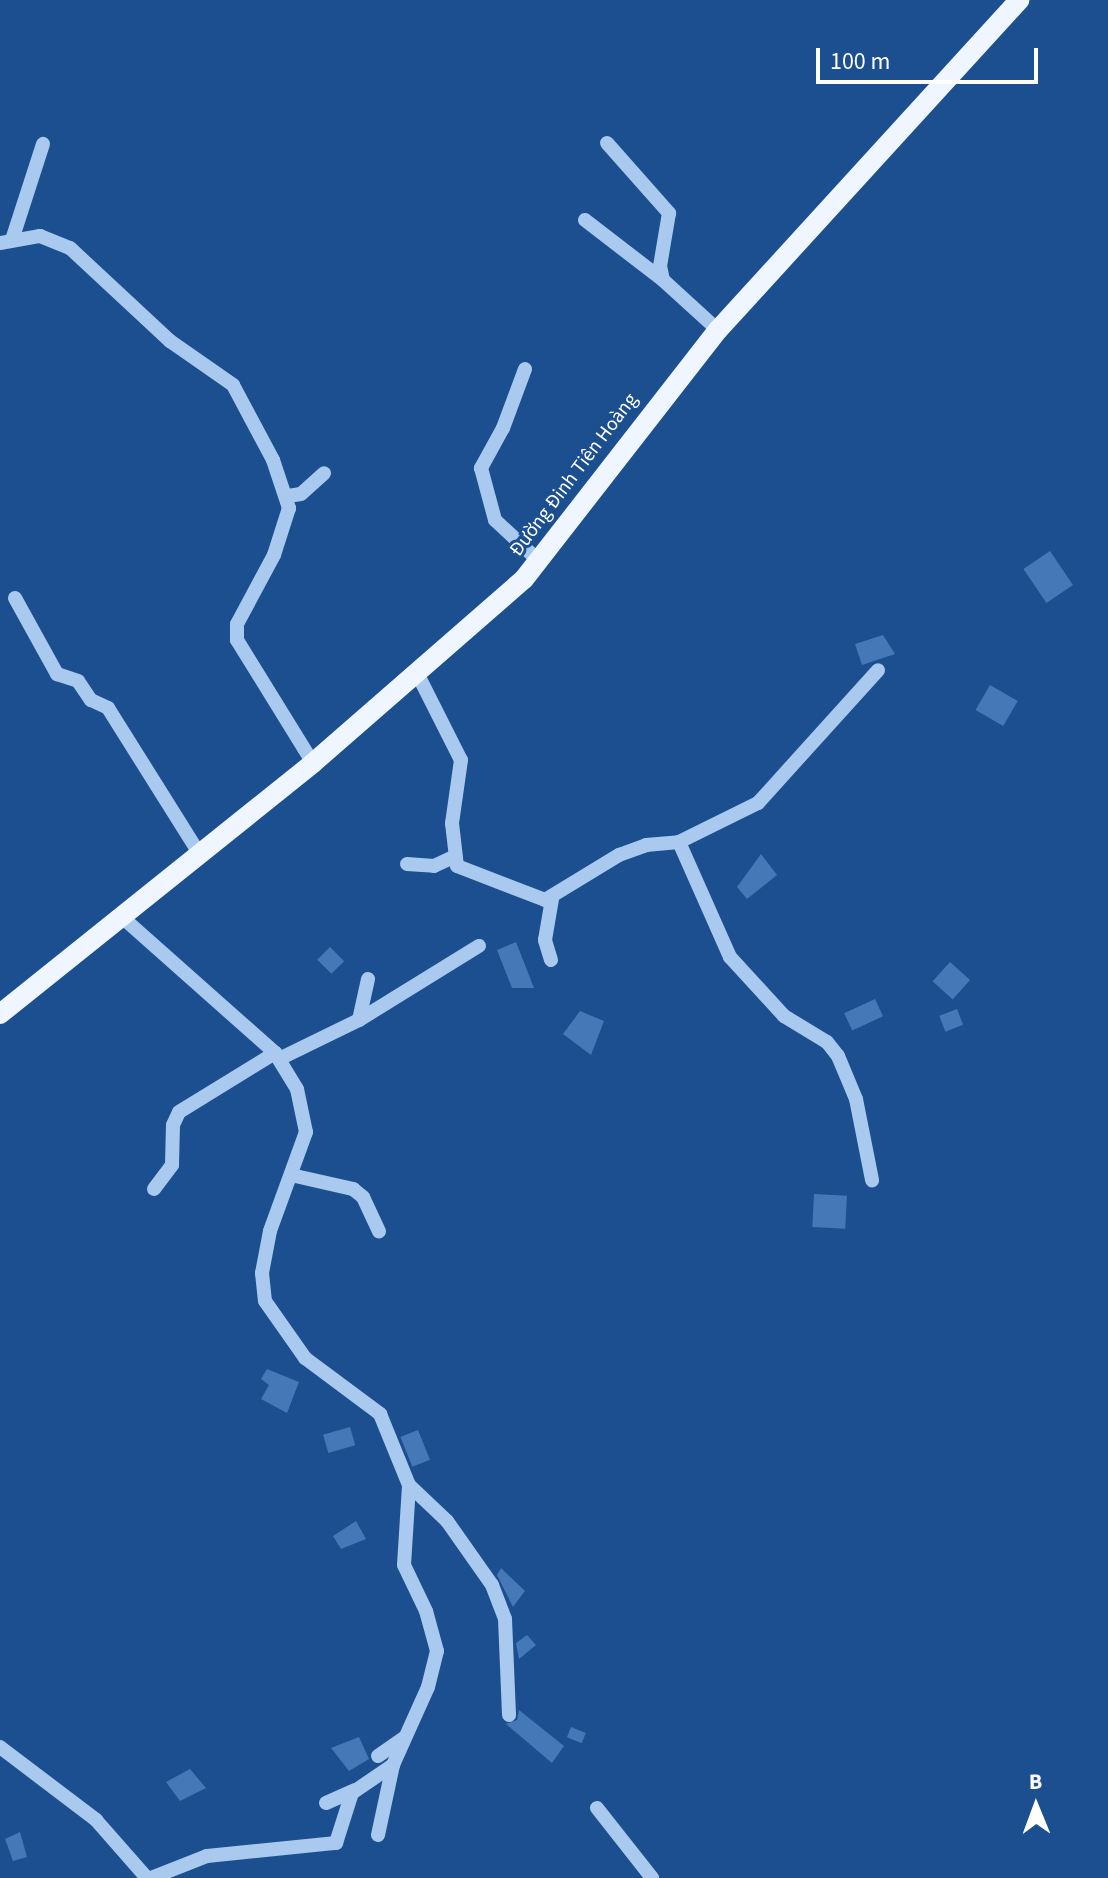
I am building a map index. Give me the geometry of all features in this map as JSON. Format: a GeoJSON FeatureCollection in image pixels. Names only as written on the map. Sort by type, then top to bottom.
{"type":"FeatureCollection","features":[{"type":"Feature","properties":{"kind":"main road","name":"Đường Đinh Tiên Hoàng"},"geometry":{"type":"LineString","coordinates":[[0,1014],[313,763],[418,675],[540,562],[718,330],[1019,0]]}},
{"type":"Feature","properties":{"kind":"street"},"geometry":{"type":"LineString","coordinates":[[607,143],[669,213],[660,266],[663,280]]}},
{"type":"Feature","properties":{"kind":"street"},"geometry":{"type":"LineString","coordinates":[[6,242],[43,144]]}},
{"type":"Feature","properties":{"kind":"street"},"geometry":{"type":"LineString","coordinates":[[585,220],[663,280],[718,330]]}},
{"type":"Feature","properties":{"kind":"street"},"geometry":{"type":"LineString","coordinates":[[6,242],[40,236],[70,248],[170,341],[230,380],[288,496],[283,533],[236,631],[313,763]]}},
{"type":"Feature","properties":{"kind":"street"},"geometry":{"type":"LineString","coordinates":[[525,369],[503,428],[481,468],[495,520],[540,562]]}},
{"type":"Feature","properties":{"kind":"street"},"geometry":{"type":"LineString","coordinates":[[288,496],[301,494],[324,473]]}},
{"type":"Feature","properties":{"kind":"street"},"geometry":{"type":"LineString","coordinates":[[15,598],[57,674],[78,681],[91,700],[108,708],[199,853]]}},
{"type":"Feature","properties":{"kind":"street"},"geometry":{"type":"LineString","coordinates":[[418,675],[461,760],[453,857],[467,874],[537,900],[552,899],[619,855],[646,845],[679,842],[758,803],[878,670]]}},
{"type":"Feature","properties":{"kind":"street"},"geometry":{"type":"LineString","coordinates":[[679,842],[730,957],[784,1016],[827,1042],[838,1056],[856,1099],[872,1180]]}},
{"type":"Feature","properties":{"kind":"street"},"geometry":{"type":"LineString","coordinates":[[407,864],[434,866],[453,857]]}},
{"type":"Feature","properties":{"kind":"street"},"geometry":{"type":"LineString","coordinates":[[551,960],[545,940],[552,899]]}},
{"type":"Feature","properties":{"kind":"street"},"geometry":{"type":"LineString","coordinates":[[122,917],[277,1056],[297,1089],[306,1121],[265,1255],[265,1301],[305,1358],[380,1414],[409,1485],[447,1521],[500,1601],[509,1715]]}},
{"type":"Feature","properties":{"kind":"street"},"geometry":{"type":"LineString","coordinates":[[154,1189],[172,1165],[173,1125],[179,1112],[277,1056],[359,1020],[479,946]]}},
{"type":"Feature","properties":{"kind":"street"},"geometry":{"type":"LineString","coordinates":[[359,1020],[368,979]]}},
{"type":"Feature","properties":{"kind":"street"},"geometry":{"type":"LineString","coordinates":[[291,1175],[359,1192],[379,1232]]}},
{"type":"Feature","properties":{"kind":"street"},"geometry":{"type":"LineString","coordinates":[[378,1835],[393,1765],[437,1651],[426,1611],[404,1565],[409,1485]]}},
{"type":"Feature","properties":{"kind":"street"},"geometry":{"type":"LineString","coordinates":[[378,1756],[407,1735]]}},
{"type":"Feature","properties":{"kind":"street"},"geometry":{"type":"LineString","coordinates":[[0,1747],[96,1820],[149,1878],[207,1856],[333,1844],[340,1838],[356,1790]]}},
{"type":"Feature","properties":{"kind":"street"},"geometry":{"type":"LineString","coordinates":[[326,1803],[356,1790],[393,1765]]}},
{"type":"Feature","properties":{"kind":"street"},"geometry":{"type":"LineString","coordinates":[[597,1808],[652,1878]]}},
{"type":"Feature","properties":{"kind":"building"},"geometry":{"type":"Polygon","coordinates":[[[1050,551],[1073,585],[1046,603],[1023,569],[1050,551]]]}},
{"type":"Feature","properties":{"kind":"building"},"geometry":{"type":"Polygon","coordinates":[[[883,635],[895,654],[862,665],[855,644],[883,635]]]}},
{"type":"Feature","properties":{"kind":"building"},"geometry":{"type":"Polygon","coordinates":[[[990,685],[1018,701],[1003,726],[976,710],[990,685]]]}},
{"type":"Feature","properties":{"kind":"building"},"geometry":{"type":"Polygon","coordinates":[[[761,854],[777,875],[747,899],[737,887],[761,854]]]}},
{"type":"Feature","properties":{"kind":"building"},"geometry":{"type":"Polygon","coordinates":[[[516,942],[534,988],[512,988],[497,950],[516,942]]]}},
{"type":"Feature","properties":{"kind":"building"},"geometry":{"type":"Polygon","coordinates":[[[330,947],[344,961],[331,974],[317,960],[330,947]]]}},
{"type":"Feature","properties":{"kind":"building"},"geometry":{"type":"Polygon","coordinates":[[[950,962],[970,980],[953,999],[933,981],[950,962]]]}},
{"type":"Feature","properties":{"kind":"building"},"geometry":{"type":"Polygon","coordinates":[[[875,999],[883,1016],[852,1031],[844,1013],[875,999]]]}},
{"type":"Feature","properties":{"kind":"building"},"geometry":{"type":"Polygon","coordinates":[[[957,1009],[963,1025],[945,1032],[939,1016],[957,1009]]]}},
{"type":"Feature","properties":{"kind":"building"},"geometry":{"type":"Polygon","coordinates":[[[580,1011],[604,1021],[591,1055],[563,1034],[580,1011]]]}},
{"type":"Feature","properties":{"kind":"building"},"geometry":{"type":"Polygon","coordinates":[[[814,1194],[847,1196],[845,1229],[812,1227],[814,1194]]]}},
{"type":"Feature","properties":{"kind":"building"},"geometry":{"type":"Polygon","coordinates":[[[267,1369],[299,1382],[287,1413],[261,1399],[269,1385],[261,1379],[267,1369]]]}},
{"type":"Feature","properties":{"kind":"building"},"geometry":{"type":"Polygon","coordinates":[[[350,1427],[355,1445],[328,1453],[323,1435],[350,1427]]]}},
{"type":"Feature","properties":{"kind":"building"},"geometry":{"type":"Polygon","coordinates":[[[418,1430],[430,1460],[412,1467],[400,1437],[418,1430]]]}},
{"type":"Feature","properties":{"kind":"building"},"geometry":{"type":"Polygon","coordinates":[[[356,1521],[366,1539],[341,1549],[333,1536],[356,1521]]]}},
{"type":"Feature","properties":{"kind":"building"},"geometry":{"type":"Polygon","coordinates":[[[501,1568],[525,1591],[513,1607],[497,1575],[501,1568]]]}},
{"type":"Feature","properties":{"kind":"building"},"geometry":{"type":"Polygon","coordinates":[[[527,1635],[536,1645],[519,1659],[516,1643],[527,1635]]]}},
{"type":"Feature","properties":{"kind":"building"},"geometry":{"type":"Polygon","coordinates":[[[519,1710],[564,1746],[552,1763],[506,1724],[517,1720],[519,1710]]]}},
{"type":"Feature","properties":{"kind":"building"},"geometry":{"type":"Polygon","coordinates":[[[571,1727],[586,1733],[582,1743],[567,1737],[571,1727]]]}},
{"type":"Feature","properties":{"kind":"building"},"geometry":{"type":"Polygon","coordinates":[[[359,1737],[369,1759],[349,1771],[331,1748],[359,1737]]]}},
{"type":"Feature","properties":{"kind":"building"},"geometry":{"type":"Polygon","coordinates":[[[190,1769],[206,1788],[180,1801],[166,1782],[190,1769]]]}},
{"type":"Feature","properties":{"kind":"building"},"geometry":{"type":"Polygon","coordinates":[[[20,1832],[27,1857],[13,1861],[5,1839],[20,1832]]]}}]}
